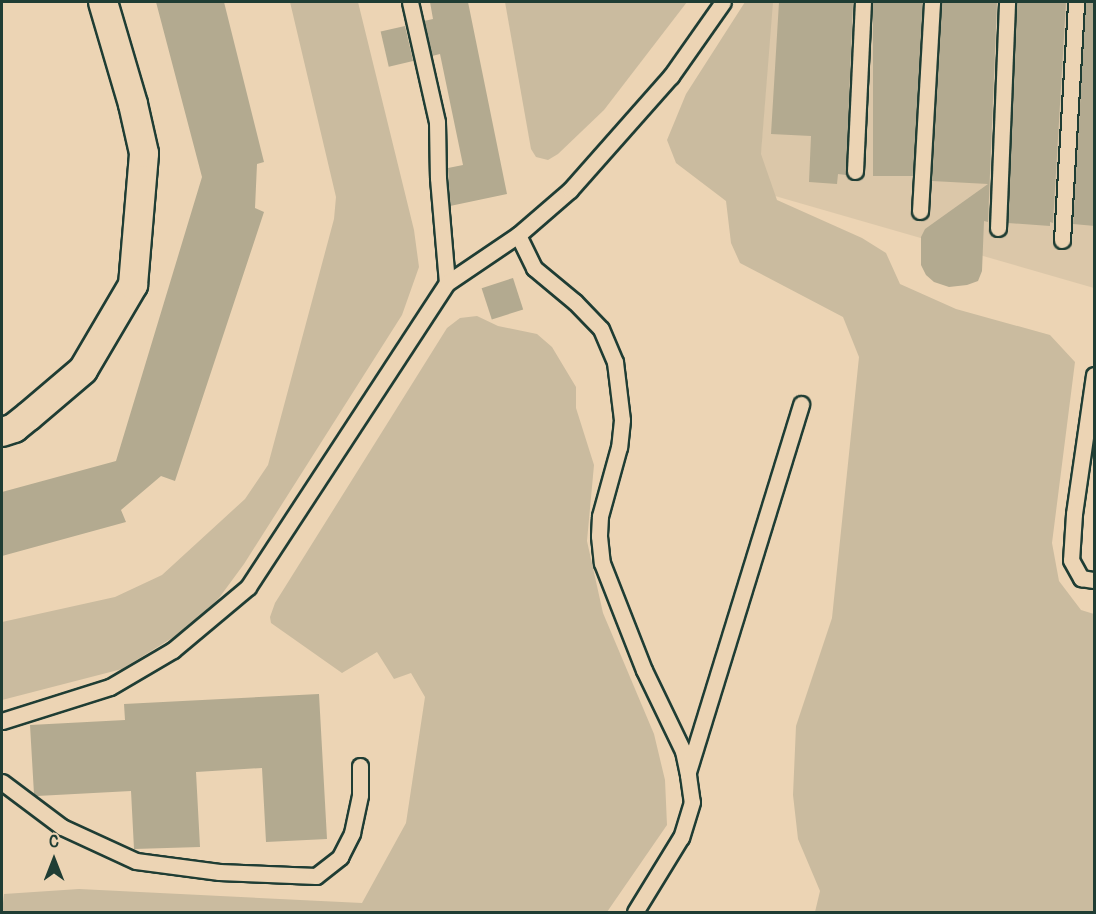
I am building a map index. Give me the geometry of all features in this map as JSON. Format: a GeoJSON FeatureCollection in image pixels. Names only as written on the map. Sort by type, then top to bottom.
{"type":"FeatureCollection","features":[{"type":"Feature","properties":{"kind":"street"},"geometry":{"type":"LineString","coordinates":[[2,432],[22,422],[83,370],[133,285],[144,153],[133,104],[103,2]]}},
{"type":"Feature","properties":{"kind":"lane"},"geometry":{"type":"LineString","coordinates":[[410,2],[437,122],[438,178],[447,283]]}},
{"type":"Feature","properties":{"kind":"lane"},"geometry":{"type":"LineString","coordinates":[[2,721],[110,687],[173,650],[248,587],[447,283],[518,235],[570,190],[671,76],[723,2]]}},
{"type":"Feature","properties":{"kind":"lane"},"geometry":{"type":"LineString","coordinates":[[855,171],[863,2]]}},
{"type":"Feature","properties":{"kind":"lane"},"geometry":{"type":"LineString","coordinates":[[920,211],[932,2]]}},
{"type":"Feature","properties":{"kind":"lane"},"geometry":{"type":"LineString","coordinates":[[998,228],[1007,2]]}},
{"type":"Feature","properties":{"kind":"lane"},"geometry":{"type":"LineString","coordinates":[[1062,240],[1076,2]]}},
{"type":"Feature","properties":{"kind":"lane"},"geometry":{"type":"LineString","coordinates":[[518,235],[534,268],[575,302],[601,329],[615,362],[622,420],[619,447],[604,495],[598,536],[603,563],[644,670],[683,751],[688,775],[692,802],[681,837],[635,912]]}},
{"type":"Feature","properties":{"kind":"lane"},"geometry":{"type":"LineString","coordinates":[[1095,375],[1074,514],[1071,560],[1081,578],[1095,580]]}},
{"type":"Feature","properties":{"kind":"lane"},"geometry":{"type":"LineString","coordinates":[[688,775],[801,404]]}},
{"type":"Feature","properties":{"kind":"lane"},"geometry":{"type":"LineString","coordinates":[[2,782],[62,828],[136,861],[219,872],[316,876],[339,857],[352,833],[360,795],[360,766]]}},
{"type":"Feature","properties":{"kind":"shaded area"},"geometry":{"type":"Polygon","coordinates":[[[290,2],[358,2],[414,230],[419,267],[402,315],[244,564],[219,598],[193,625],[122,669],[2,700],[2,622],[115,597],[162,575],[245,499],[268,465],[334,219],[336,197],[290,2]]]}},
{"type":"Feature","properties":{"kind":"shaded area"},"geometry":{"type":"Polygon","coordinates":[[[505,2],[687,2],[604,110],[558,154],[548,160],[536,157],[531,149],[505,2]]]}},
{"type":"Feature","properties":{"kind":"shaded area"},"geometry":{"type":"Polygon","coordinates":[[[745,2],[773,2],[761,154],[777,200],[862,238],[886,253],[900,284],[956,309],[1050,335],[1075,362],[1052,543],[1059,581],[1081,610],[1094,614],[1094,912],[815,912],[820,891],[798,839],[793,795],[796,726],[832,618],[859,357],[843,317],[740,263],[731,243],[726,201],[676,163],[667,140],[686,94],[745,2]]]}},
{"type":"Feature","properties":{"kind":"shaded area"},"geometry":{"type":"Polygon","coordinates":[[[772,2],[1094,2],[1094,288],[758,191],[772,2]]]}},
{"type":"Feature","properties":{"kind":"shaded area"},"geometry":{"type":"Polygon","coordinates":[[[477,316],[498,326],[537,334],[552,347],[576,387],[576,408],[594,465],[587,541],[603,613],[654,734],[665,780],[667,825],[607,912],[2,912],[4,894],[79,889],[362,903],[406,823],[425,697],[411,673],[394,679],[377,652],[342,673],[271,623],[270,617],[275,603],[447,328],[460,318],[477,316]]]}},
{"type":"Feature","properties":{"kind":"building"},"geometry":{"type":"Polygon","coordinates":[[[156,2],[224,2],[264,162],[257,164],[255,208],[264,212],[175,481],[161,476],[121,510],[126,522],[2,556],[2,492],[116,461],[202,177],[156,2]]]}},
{"type":"Feature","properties":{"kind":"building"},"geometry":{"type":"Polygon","coordinates":[[[430,2],[468,2],[507,194],[450,206],[448,168],[463,165],[440,54],[432,56],[424,21],[433,19],[430,2]]]}},
{"type":"Feature","properties":{"kind":"building"},"geometry":{"type":"Polygon","coordinates":[[[779,2],[853,2],[846,175],[838,174],[837,184],[809,182],[811,136],[771,134],[779,2]]]}},
{"type":"Feature","properties":{"kind":"building"},"geometry":{"type":"Polygon","coordinates":[[[873,2],[922,2],[922,176],[873,176],[873,2]]]}},
{"type":"Feature","properties":{"kind":"building"},"geometry":{"type":"Polygon","coordinates":[[[942,2],[997,2],[988,222],[984,221],[982,271],[978,281],[949,287],[934,282],[926,275],[921,265],[921,237],[925,229],[988,184],[932,181],[942,2]]]}},
{"type":"Feature","properties":{"kind":"building"},"geometry":{"type":"Polygon","coordinates":[[[1017,2],[1066,2],[1053,223],[1050,222],[1050,226],[1008,223],[1017,2]]]}},
{"type":"Feature","properties":{"kind":"building"},"geometry":{"type":"Polygon","coordinates":[[[1086,2],[1095,2],[1095,226],[1073,224],[1086,2]]]}},
{"type":"Feature","properties":{"kind":"building"},"geometry":{"type":"Polygon","coordinates":[[[405,26],[413,61],[389,67],[381,32],[405,26]]]}},
{"type":"Feature","properties":{"kind":"building"},"geometry":{"type":"Polygon","coordinates":[[[513,278],[523,309],[492,320],[482,288],[513,278]]]}},
{"type":"Feature","properties":{"kind":"building"},"geometry":{"type":"Polygon","coordinates":[[[319,694],[327,839],[266,842],[262,768],[196,772],[200,847],[134,849],[131,791],[37,796],[34,794],[30,725],[125,720],[124,704],[319,694]]]}}]}
